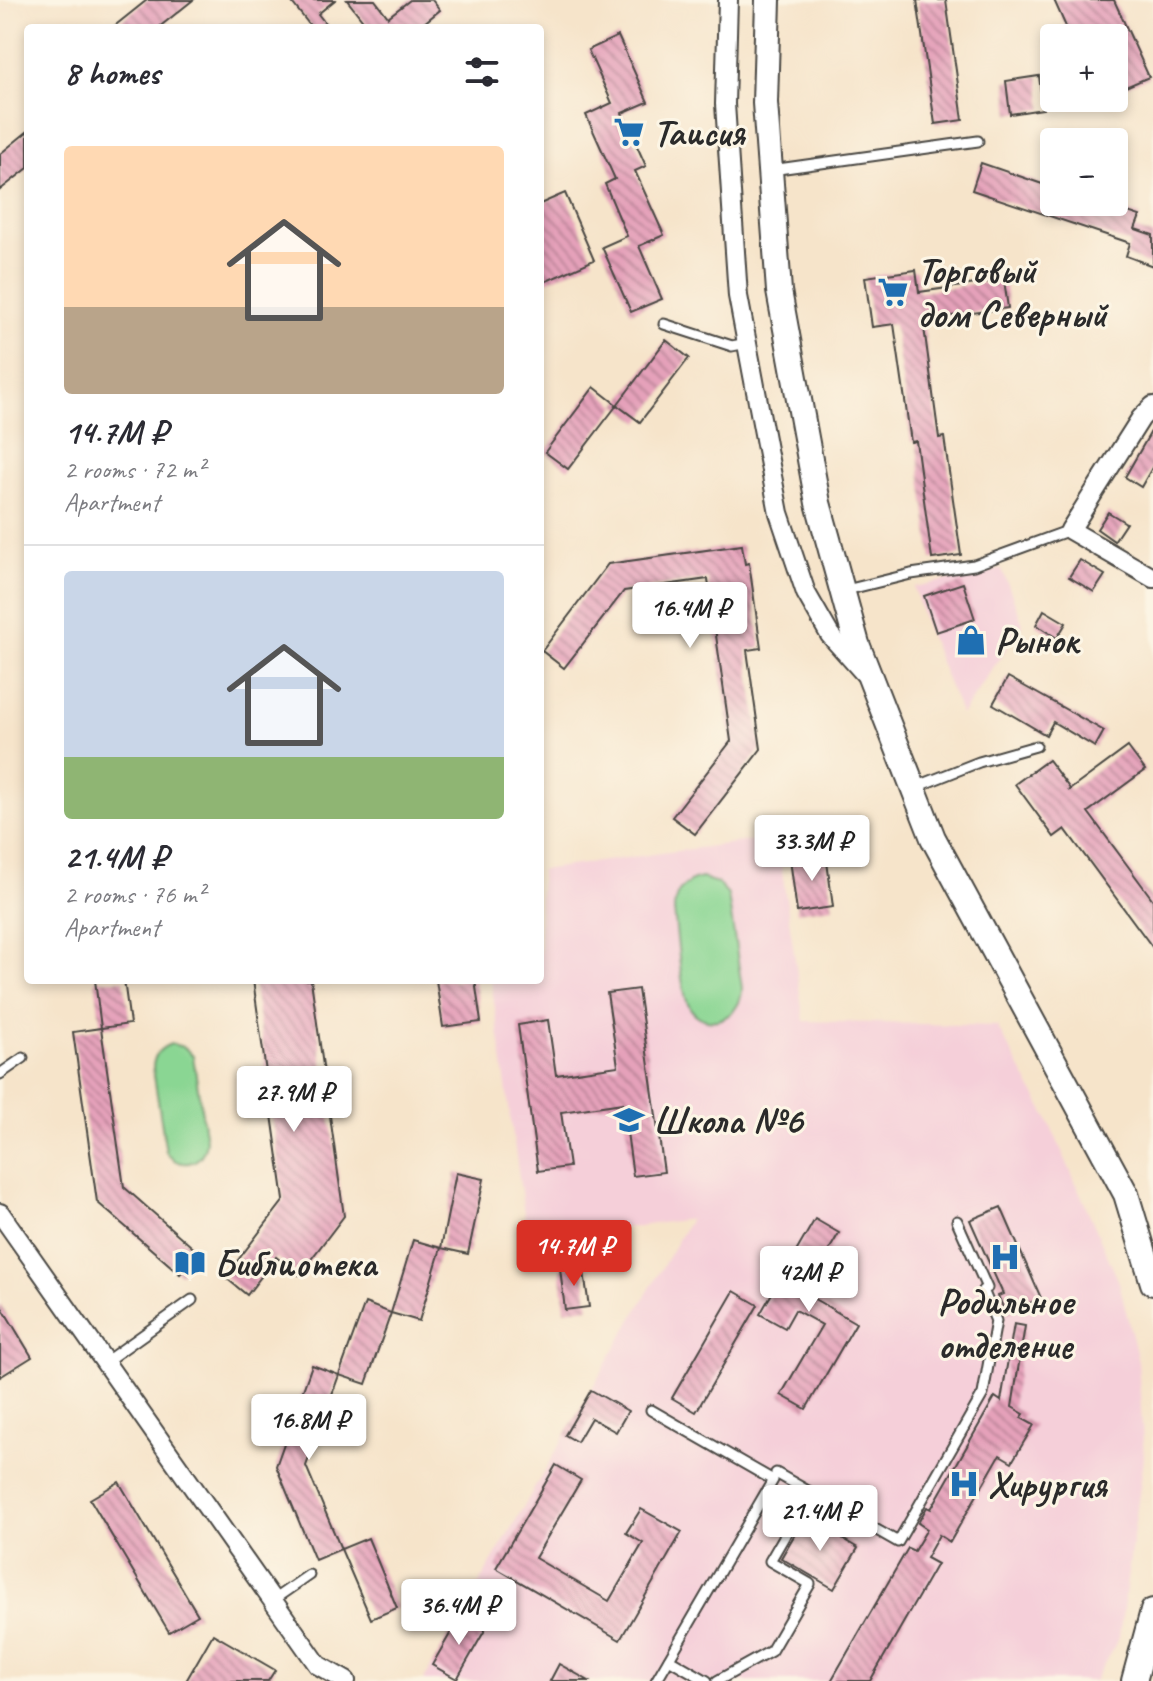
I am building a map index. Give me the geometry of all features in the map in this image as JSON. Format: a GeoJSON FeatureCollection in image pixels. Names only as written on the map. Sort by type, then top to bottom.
{"type":"FeatureCollection","features":[{"type":"Feature","properties":{"kind":"street"},"geometry":{"type":"LineString","coordinates":[[728,0],[725,104],[738,296],[779,513],[806,593],[830,635],[872,683]]}},
{"type":"Feature","properties":{"kind":"street"},"geometry":{"type":"LineString","coordinates":[[768,0],[765,103],[779,291],[818,503],[857,644],[933,838],[1126,1194],[1153,1283]]}},
{"type":"Feature","properties":{"kind":"street"},"geometry":{"type":"LineString","coordinates":[[1153,406],[1141,418],[1070,530],[1153,578]]}},
{"type":"Feature","properties":{"kind":"street"},"geometry":{"type":"LineString","coordinates":[[0,1213],[318,1665],[346,1681]]}},
{"type":"Feature","properties":{"kind":"street"},"geometry":{"type":"LineString","coordinates":[[1134,1681],[1153,1611]]}},
{"type":"Feature","properties":{"kind":"street"},"geometry":{"type":"LineString","coordinates":[[1143,1681],[1153,1662]]}},
{"type":"Feature","properties":{"kind":"lane"},"geometry":{"type":"LineString","coordinates":[[770,170],[978,141]]}},
{"type":"Feature","properties":{"kind":"lane"},"geometry":{"type":"LineString","coordinates":[[664,324],[732,346],[747,343]]}},
{"type":"Feature","properties":{"kind":"lane"},"geometry":{"type":"LineString","coordinates":[[842,591],[911,574],[974,565],[1070,530]]}},
{"type":"Feature","properties":{"kind":"lane"},"geometry":{"type":"LineString","coordinates":[[913,788],[979,762],[1036,746]]}},
{"type":"Feature","properties":{"kind":"lane"},"geometry":{"type":"LineString","coordinates":[[0,1074],[23,1058]]}},
{"type":"Feature","properties":{"kind":"lane"},"geometry":{"type":"LineString","coordinates":[[776,1473],[898,1542],[983,1394],[996,1321],[983,1290],[987,1288],[957,1221]]}},
{"type":"Feature","properties":{"kind":"lane"},"geometry":{"type":"LineString","coordinates":[[105,1362],[192,1300]]}},
{"type":"Feature","properties":{"kind":"lane"},"geometry":{"type":"LineString","coordinates":[[651,1410],[773,1480],[656,1681]]}},
{"type":"Feature","properties":{"kind":"lane"},"geometry":{"type":"LineString","coordinates":[[717,1681],[771,1651],[810,1584],[770,1561],[810,1492]]}},
{"type":"Feature","properties":{"kind":"lane"},"geometry":{"type":"LineString","coordinates":[[273,1600],[309,1575]]}},
{"type":"Feature","properties":{"kind":"lane"},"geometry":{"type":"LineString","coordinates":[[669,1659],[707,1681]]}},
{"type":"Feature","properties":{"kind":"shaded area","name":"Рынок"},"geometry":{"type":"Polygon","coordinates":[[[1002,569],[1023,624],[961,715],[924,622],[914,587],[1002,569]]]}},
{"type":"Feature","properties":{"kind":"shaded area"},"geometry":{"type":"Polygon","coordinates":[[[777,837],[804,1021],[997,1026],[1047,1117],[1119,1282],[1138,1361],[1144,1458],[1119,1638],[1094,1681],[423,1681],[690,1219],[528,1241],[492,984],[544,984],[544,869],[777,837]]]}},
{"type":"Feature","properties":{"kind":"green space"},"geometry":{"type":"Polygon","coordinates":[[[702,878],[717,883],[728,895],[742,988],[736,1008],[729,1015],[711,1021],[694,1013],[685,996],[674,911],[681,889],[702,878]]]}},
{"type":"Feature","properties":{"kind":"green space"},"geometry":{"type":"Polygon","coordinates":[[[171,1044],[184,1047],[193,1056],[206,1140],[197,1160],[185,1163],[178,1162],[166,1152],[153,1069],[158,1053],[171,1044]]]}},
{"type":"Feature","properties":{"kind":"building"},"geometry":{"type":"Polygon","coordinates":[[[147,0],[193,0],[163,24],[117,24],[147,0]]]}},
{"type":"Feature","properties":{"kind":"building"},"geometry":{"type":"Polygon","coordinates":[[[290,0],[335,0],[318,14],[326,24],[309,24],[290,0]]]}},
{"type":"Feature","properties":{"kind":"building"},"geometry":{"type":"Polygon","coordinates":[[[347,0],[375,0],[388,17],[410,0],[432,0],[440,10],[423,24],[366,24],[347,0]]]}},
{"type":"Feature","properties":{"kind":"building"},"geometry":{"type":"Polygon","coordinates":[[[917,0],[946,0],[963,120],[935,124],[917,0]]]}},
{"type":"Feature","properties":{"kind":"building"},"geometry":{"type":"Polygon","coordinates":[[[1054,0],[1114,0],[1125,24],[1065,24],[1054,0]]]}},
{"type":"Feature","properties":{"kind":"building"},"geometry":{"type":"Polygon","coordinates":[[[1128,31],[1149,77],[1128,86],[1128,31]]]}},
{"type":"Feature","properties":{"kind":"building"},"geometry":{"type":"Polygon","coordinates":[[[618,36],[648,102],[622,113],[646,166],[635,171],[664,235],[639,246],[662,299],[631,312],[602,247],[627,236],[605,184],[615,179],[586,115],[612,103],[588,50],[618,36]]]}},
{"type":"Feature","properties":{"kind":"building"},"geometry":{"type":"Polygon","coordinates":[[[1039,76],[1040,109],[1010,114],[1006,81],[1039,76]]]}},
{"type":"Feature","properties":{"kind":"building"},"geometry":{"type":"Polygon","coordinates":[[[24,134],[24,171],[0,190],[0,154],[24,134]]]}},
{"type":"Feature","properties":{"kind":"building"},"geometry":{"type":"Polygon","coordinates":[[[981,163],[1040,183],[1040,213],[972,190],[981,163]]]}},
{"type":"Feature","properties":{"kind":"building"},"geometry":{"type":"Polygon","coordinates":[[[565,193],[594,260],[544,282],[544,202],[565,193]]]}},
{"type":"Feature","properties":{"kind":"building"},"geometry":{"type":"Polygon","coordinates":[[[1128,212],[1140,216],[1135,229],[1153,235],[1153,266],[1126,256],[1130,243],[1050,216],[1128,216],[1128,212]]]}},
{"type":"Feature","properties":{"kind":"building"},"geometry":{"type":"Polygon","coordinates":[[[916,270],[919,292],[1004,280],[1008,308],[923,320],[939,438],[944,437],[961,555],[932,559],[916,441],[911,442],[894,324],[872,327],[865,277],[916,270]]]}},
{"type":"Feature","properties":{"kind":"building"},"geometry":{"type":"Polygon","coordinates":[[[666,340],[689,358],[640,422],[617,405],[666,340]]]}},
{"type":"Feature","properties":{"kind":"building"},"geometry":{"type":"Polygon","coordinates":[[[594,387],[617,405],[568,469],[545,452],[594,387]]]}},
{"type":"Feature","properties":{"kind":"building"},"geometry":{"type":"Polygon","coordinates":[[[1153,428],[1153,466],[1141,487],[1125,477],[1153,428]]]}},
{"type":"Feature","properties":{"kind":"building"},"geometry":{"type":"Polygon","coordinates":[[[1108,512],[1126,523],[1114,541],[1097,529],[1108,512]]]}},
{"type":"Feature","properties":{"kind":"building"},"geometry":{"type":"Polygon","coordinates":[[[742,545],[745,564],[749,563],[761,648],[747,650],[761,749],[695,834],[672,817],[731,741],[708,579],[624,591],[564,668],[544,653],[544,648],[608,564],[742,545]]]}},
{"type":"Feature","properties":{"kind":"building"},"geometry":{"type":"Polygon","coordinates":[[[1080,560],[1105,575],[1094,592],[1069,577],[1080,560]]]}},
{"type":"Feature","properties":{"kind":"building"},"geometry":{"type":"Polygon","coordinates":[[[963,583],[975,619],[936,632],[924,596],[963,583]]]}},
{"type":"Feature","properties":{"kind":"building"},"geometry":{"type":"Polygon","coordinates":[[[1044,610],[1066,623],[1057,638],[1036,625],[1044,610]]]}},
{"type":"Feature","properties":{"kind":"building"},"geometry":{"type":"Polygon","coordinates":[[[1008,677],[1104,731],[1095,747],[1053,722],[1046,735],[993,704],[1008,677]]]}},
{"type":"Feature","properties":{"kind":"building"},"geometry":{"type":"Polygon","coordinates":[[[1128,747],[1145,770],[1088,812],[1153,900],[1153,948],[1065,829],[1054,837],[1015,784],[1048,760],[1070,789],[1068,791],[1128,747]]]}},
{"type":"Feature","properties":{"kind":"building"},"geometry":{"type":"Polygon","coordinates":[[[826,854],[833,907],[797,912],[790,859],[826,854]]]}},
{"type":"Feature","properties":{"kind":"building"},"geometry":{"type":"Polygon","coordinates":[[[96,984],[125,984],[130,1024],[101,1028],[96,984]]]}},
{"type":"Feature","properties":{"kind":"building"},"geometry":{"type":"Polygon","coordinates":[[[254,984],[312,984],[344,1216],[299,1275],[276,1257],[247,1295],[225,1277],[284,1200],[254,984]]]}},
{"type":"Feature","properties":{"kind":"building"},"geometry":{"type":"Polygon","coordinates":[[[437,984],[476,984],[481,1022],[443,1027],[437,984]]]}},
{"type":"Feature","properties":{"kind":"building"},"geometry":{"type":"Polygon","coordinates":[[[638,989],[664,1172],[633,1176],[623,1103],[561,1112],[569,1167],[538,1171],[518,1025],[548,1020],[556,1075],[618,1066],[607,993],[638,989]]]}},
{"type":"Feature","properties":{"kind":"building"},"geometry":{"type":"Polygon","coordinates":[[[101,1028],[124,1187],[199,1253],[180,1274],[97,1202],[73,1032],[101,1028]]]}},
{"type":"Feature","properties":{"kind":"building"},"geometry":{"type":"Polygon","coordinates":[[[456,1173],[484,1179],[468,1254],[441,1248],[456,1173]]]}},
{"type":"Feature","properties":{"kind":"building","name":"Родильное отделение"},"geometry":{"type":"Polygon","coordinates":[[[1001,1207],[1041,1298],[1006,1314],[998,1296],[1003,1294],[970,1220],[1001,1207]]]}},
{"type":"Feature","properties":{"kind":"building"},"geometry":{"type":"Polygon","coordinates":[[[815,1219],[839,1233],[804,1293],[856,1323],[806,1409],[781,1395],[822,1325],[795,1310],[785,1328],[760,1314],[815,1219]]]}},
{"type":"Feature","properties":{"kind":"building"},"geometry":{"type":"Polygon","coordinates":[[[413,1240],[441,1248],[419,1321],[391,1313],[413,1240]]]}},
{"type":"Feature","properties":{"kind":"building"},"geometry":{"type":"Polygon","coordinates":[[[583,1265],[589,1307],[565,1310],[560,1268],[583,1265]]]}},
{"type":"Feature","properties":{"kind":"building"},"geometry":{"type":"Polygon","coordinates":[[[734,1291],[758,1305],[696,1412],[672,1398],[734,1291]]]}},
{"type":"Feature","properties":{"kind":"building"},"geometry":{"type":"Polygon","coordinates":[[[365,1303],[391,1313],[366,1384],[339,1375],[365,1303]]]}},
{"type":"Feature","properties":{"kind":"building"},"geometry":{"type":"Polygon","coordinates":[[[0,1304],[32,1357],[0,1377],[0,1304]]]}},
{"type":"Feature","properties":{"kind":"building"},"geometry":{"type":"Polygon","coordinates":[[[1014,1324],[1025,1326],[1012,1407],[1024,1414],[1021,1418],[1034,1425],[1012,1462],[1000,1455],[950,1542],[939,1535],[926,1558],[937,1564],[870,1681],[831,1681],[908,1548],[914,1551],[927,1529],[918,1523],[927,1507],[931,1509],[995,1397],[1001,1401],[1014,1324]]]}},
{"type":"Feature","properties":{"kind":"building"},"geometry":{"type":"Polygon","coordinates":[[[312,1365],[339,1375],[306,1466],[341,1549],[315,1560],[276,1466],[312,1365]]]}},
{"type":"Feature","properties":{"kind":"building"},"geometry":{"type":"Polygon","coordinates":[[[591,1390],[628,1411],[616,1432],[591,1418],[577,1442],[565,1435],[591,1390]]]}},
{"type":"Feature","properties":{"kind":"building"},"geometry":{"type":"Polygon","coordinates":[[[556,1465],[581,1480],[535,1558],[609,1601],[643,1543],[626,1533],[641,1509],[682,1532],[620,1640],[496,1568],[556,1465]]]}},
{"type":"Feature","properties":{"kind":"building"},"geometry":{"type":"Polygon","coordinates":[[[119,1482],[198,1615],[169,1632],[90,1499],[119,1482]]]}},
{"type":"Feature","properties":{"kind":"building"},"geometry":{"type":"Polygon","coordinates":[[[805,1517],[858,1548],[834,1589],[781,1558],[805,1517]]]}},
{"type":"Feature","properties":{"kind":"building"},"geometry":{"type":"Polygon","coordinates":[[[368,1538],[397,1608],[371,1619],[341,1549],[368,1538]]]}},
{"type":"Feature","properties":{"kind":"building"},"geometry":{"type":"Polygon","coordinates":[[[461,1615],[485,1630],[457,1679],[432,1665],[461,1615]]]}},
{"type":"Feature","properties":{"kind":"building"},"geometry":{"type":"Polygon","coordinates":[[[213,1634],[275,1670],[268,1681],[186,1681],[213,1634]]]}},
{"type":"Feature","properties":{"kind":"building"},"geometry":{"type":"Polygon","coordinates":[[[559,1664],[589,1681],[550,1681],[559,1664]]]}},
{"type":"Feature","properties":{"kind":"place","name":"Таисия"},"geometry":{"type":"Point","coordinates":[629,132]}},
{"type":"Feature","properties":{"kind":"place","name":"Торговый дом Северный"},"geometry":{"type":"Point","coordinates":[893,292]}},
{"type":"Feature","properties":{"kind":"place","name":"Рынок"},"geometry":{"type":"Point","coordinates":[971,640]}},
{"type":"Feature","properties":{"kind":"place","name":"Школа №6"},"geometry":{"type":"Point","coordinates":[629,1120]}},
{"type":"Feature","properties":{"kind":"place","name":"Родильное отделение"},"geometry":{"type":"Point","coordinates":[1005,1257]}},
{"type":"Feature","properties":{"kind":"place","name":"Библиотека"},"geometry":{"type":"Point","coordinates":[190,1263]}},
{"type":"Feature","properties":{"kind":"place","name":"Хирургия"},"geometry":{"type":"Point","coordinates":[964,1484]}}]}
